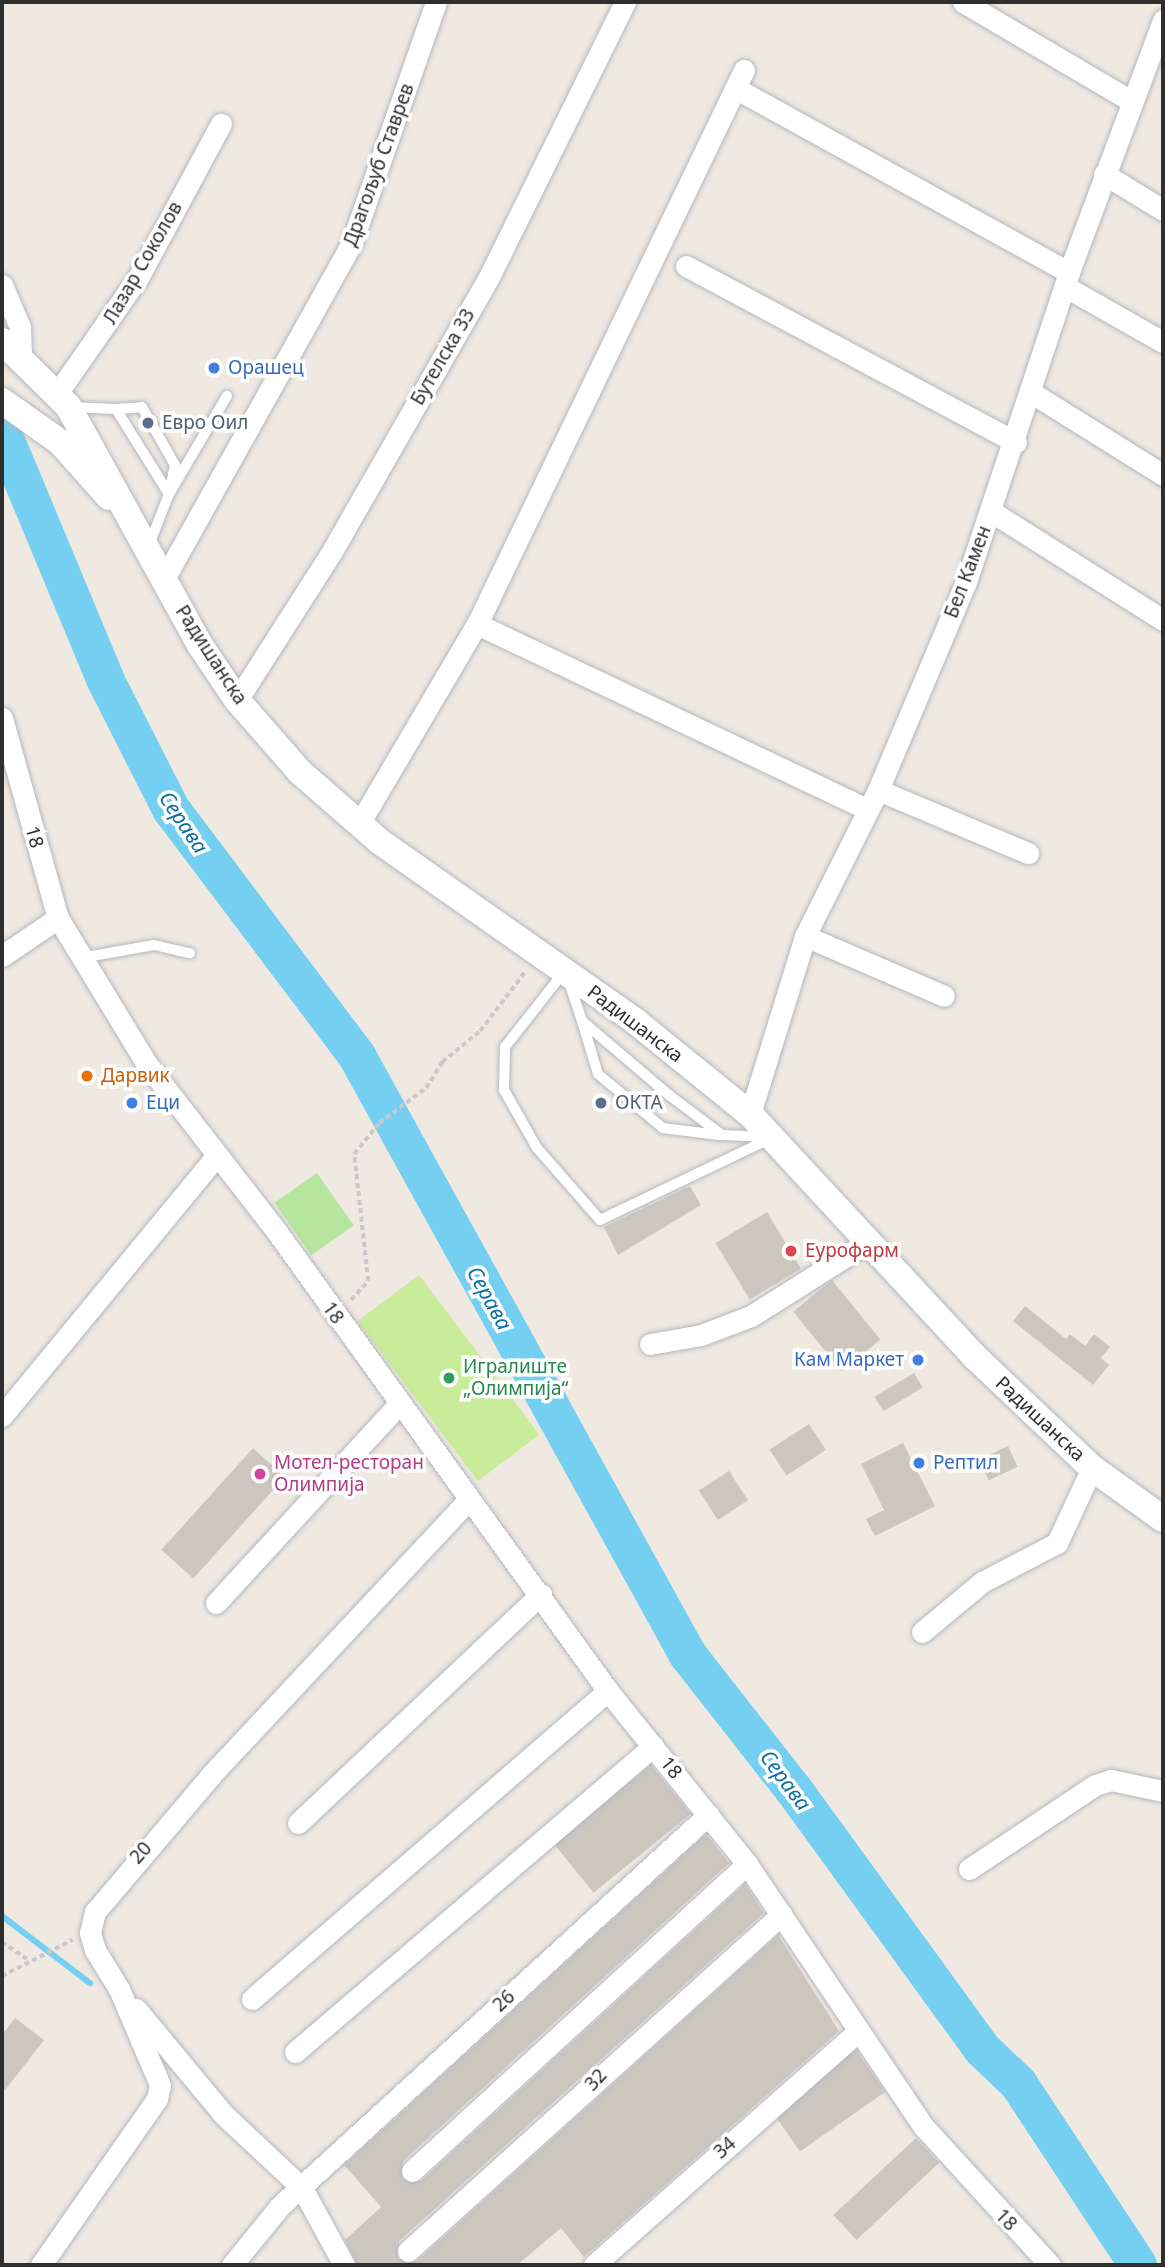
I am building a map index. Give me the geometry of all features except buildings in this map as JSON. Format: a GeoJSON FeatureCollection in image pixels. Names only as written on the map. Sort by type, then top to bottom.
{"type":"FeatureCollection","features":[{"type":"Feature","properties":{"kind":"street","name":"Драгољуб Ставрев"},"geometry":{"type":"LineString","coordinates":[[164,579],[352,242],[436,2]]}},
{"type":"Feature","properties":{"kind":"street","name":"Бутелска 33"},"geometry":{"type":"LineString","coordinates":[[237,699],[331,554],[489,277],[625,2]]}},
{"type":"Feature","properties":{"kind":"street"},"geometry":{"type":"LineString","coordinates":[[963,2],[1131,101]]}},
{"type":"Feature","properties":{"kind":"street","name":"Бел Камен"},"geometry":{"type":"LineString","coordinates":[[750,1114],[805,936],[878,790],[992,512],[1067,280],[1163,20]]}},
{"type":"Feature","properties":{"kind":"street"},"geometry":{"type":"LineString","coordinates":[[359,824],[477,624],[739,79],[1163,342]]}},
{"type":"Feature","properties":{"kind":"street","name":"Лазар Соколов"},"geometry":{"type":"LineString","coordinates":[[56,393],[139,276],[221,124]]}},
{"type":"Feature","properties":{"kind":"street"},"geometry":{"type":"LineString","coordinates":[[1104,174],[1163,210]]}},
{"type":"Feature","properties":{"kind":"street"},"geometry":{"type":"LineString","coordinates":[[686,266],[1016,442]]}},
{"type":"Feature","properties":{"kind":"street"},"geometry":{"type":"LineString","coordinates":[[2,285],[20,327],[12,348]]}},
{"type":"Feature","properties":{"kind":"street","name":"Радишанска"},"geometry":{"type":"LineString","coordinates":[[12,348],[56,393],[237,699],[300,772],[359,824],[565,971],[750,1114],[975,1357],[1092,1468],[1163,1519]]}},
{"type":"Feature","properties":{"kind":"street"},"geometry":{"type":"LineString","coordinates":[[3,402],[56,393]]}},
{"type":"Feature","properties":{"kind":"street"},"geometry":{"type":"LineString","coordinates":[[1032,393],[1163,475]]}},
{"type":"Feature","properties":{"kind":"street","name":"Радишанска"},"geometry":{"type":"LineString","coordinates":[[3,402],[61,443],[129,520]]}},
{"type":"Feature","properties":{"kind":"street"},"geometry":{"type":"LineString","coordinates":[[992,512],[1163,620]]}},
{"type":"Feature","properties":{"kind":"street"},"geometry":{"type":"LineString","coordinates":[[477,624],[867,810]]}},
{"type":"Feature","properties":{"kind":"street","name":"18"},"geometry":{"type":"LineString","coordinates":[[2,718],[58,918],[146,1063],[215,1158],[341,1310],[400,1403],[541,1594],[608,1691],[747,1864],[782,1914],[856,2032],[924,2127],[1050,2265]]}},
{"type":"Feature","properties":{"kind":"street"},"geometry":{"type":"LineString","coordinates":[[878,790],[1028,853]]}},
{"type":"Feature","properties":{"kind":"street"},"geometry":{"type":"LineString","coordinates":[[2,956],[58,918]]}},
{"type":"Feature","properties":{"kind":"street"},"geometry":{"type":"LineString","coordinates":[[805,936],[944,996]]}},
{"type":"Feature","properties":{"kind":"street"},"geometry":{"type":"LineString","coordinates":[[2,1416],[215,1158]]}},
{"type":"Feature","properties":{"kind":"street"},"geometry":{"type":"LineString","coordinates":[[650,1344],[701,1335],[751,1316],[868,1241]]}},
{"type":"Feature","properties":{"kind":"street"},"geometry":{"type":"LineString","coordinates":[[215,1604],[400,1403]]}},
{"type":"Feature","properties":{"kind":"street"},"geometry":{"type":"LineString","coordinates":[[922,1632],[982,1581],[1057,1543],[1092,1468]]}},
{"type":"Feature","properties":{"kind":"street","name":"20"},"geometry":{"type":"LineString","coordinates":[[90,1933],[95,1912],[129,1866],[469,1499]]}},
{"type":"Feature","properties":{"kind":"street"},"geometry":{"type":"LineString","coordinates":[[298,1824],[541,1594]]}},
{"type":"Feature","properties":{"kind":"street"},"geometry":{"type":"LineString","coordinates":[[252,1999],[608,1691]]}},
{"type":"Feature","properties":{"kind":"street"},"geometry":{"type":"LineString","coordinates":[[295,2052],[653,1746]]}},
{"type":"Feature","properties":{"kind":"street"},"geometry":{"type":"LineString","coordinates":[[968,1869],[1095,1784],[1111,1780],[1163,1791]]}},
{"type":"Feature","properties":{"kind":"street","name":"26"},"geometry":{"type":"LineString","coordinates":[[232,2265],[280,2206],[708,1815]]}},
{"type":"Feature","properties":{"kind":"street"},"geometry":{"type":"LineString","coordinates":[[412,2171],[747,1864]]}},
{"type":"Feature","properties":{"kind":"street","name":"32"},"geometry":{"type":"LineString","coordinates":[[411,2250],[607,2067],[782,1914]]}},
{"type":"Feature","properties":{"kind":"street"},"geometry":{"type":"LineString","coordinates":[[41,2265],[157,2099],[160,2085],[119,1989],[90,1933]]}},
{"type":"Feature","properties":{"kind":"street"},"geometry":{"type":"LineString","coordinates":[[119,1989],[224,2115],[302,2188],[344,2265]]}},
{"type":"Feature","properties":{"kind":"street","name":"34"},"geometry":{"type":"LineString","coordinates":[[594,2265],[856,2032]]}},
{"type":"Feature","properties":{"kind":"lane"},"geometry":{"type":"LineString","coordinates":[[56,393],[116,409],[142,407],[175,465],[169,494]]}},
{"type":"Feature","properties":{"kind":"lane"},"geometry":{"type":"LineString","coordinates":[[148,548],[169,494],[226,396]]}},
{"type":"Feature","properties":{"kind":"lane"},"geometry":{"type":"LineString","coordinates":[[116,409],[169,494]]}},
{"type":"Feature","properties":{"kind":"lane"},"geometry":{"type":"LineString","coordinates":[[80,958],[154,945],[190,953]]}},
{"type":"Feature","properties":{"kind":"lane"},"geometry":{"type":"LineString","coordinates":[[565,971],[598,1074],[663,1128],[722,1135],[773,1137]]}},
{"type":"Feature","properties":{"kind":"lane"},"geometry":{"type":"LineString","coordinates":[[565,971],[505,1047],[504,1090],[537,1148],[600,1220],[773,1137]]}},
{"type":"Feature","properties":{"kind":"lane"},"geometry":{"type":"LineString","coordinates":[[582,1021],[722,1135]]}},
{"type":"Feature","properties":{"kind":"path"},"geometry":{"type":"LineString","coordinates":[[341,1310],[368,1281],[355,1154],[379,1123],[426,1088],[442,1062],[480,1031],[539,953]]}},
{"type":"Feature","properties":{"kind":"path"},"geometry":{"type":"LineString","coordinates":[[2,1976],[27,1959],[90,1933]]}},
{"type":"Feature","properties":{"kind":"path"},"geometry":{"type":"LineString","coordinates":[[2,1942],[27,1959]]}},
{"type":"Feature","properties":{"kind":"green space"},"geometry":{"type":"Polygon","coordinates":[[[317,1173],[354,1225],[311,1255],[274,1203],[317,1173]]]}},
{"type":"Feature","properties":{"kind":"green space","name":"Игралиште „Олимпија“"},"geometry":{"type":"Polygon","coordinates":[[[419,1275],[539,1435],[478,1481],[358,1321],[419,1275]]]}},
{"type":"Feature","properties":{"kind":"waterway","name":"Серава"},"geometry":{"type":"LineString","coordinates":[[2,431],[105,679],[171,809],[357,1056],[688,1655],[794,1790],[982,2049],[1018,2083],[1138,2265]]}},
{"type":"Feature","properties":{"kind":"waterway"},"geometry":{"type":"LineString","coordinates":[[2,1916],[90,1983]]}},
{"type":"Feature","properties":{"kind":"place","name":"Орашец"},"geometry":{"type":"Point","coordinates":[214,368]}},
{"type":"Feature","properties":{"kind":"place","name":"Евро Оил"},"geometry":{"type":"Point","coordinates":[148,423]}},
{"type":"Feature","properties":{"kind":"place","name":"Дарвик"},"geometry":{"type":"Point","coordinates":[87,1076]}},
{"type":"Feature","properties":{"kind":"place","name":"Еци"},"geometry":{"type":"Point","coordinates":[132,1103]}},
{"type":"Feature","properties":{"kind":"place","name":"ОКТА"},"geometry":{"type":"Point","coordinates":[601,1103]}},
{"type":"Feature","properties":{"kind":"place","name":"Еурофарм"},"geometry":{"type":"Point","coordinates":[791,1251]}},
{"type":"Feature","properties":{"kind":"place","name":"Кам Маркет"},"geometry":{"type":"Point","coordinates":[918,1360]}},
{"type":"Feature","properties":{"kind":"place","name":"Игралиште „Олимпија“"},"geometry":{"type":"Point","coordinates":[449,1378]}},
{"type":"Feature","properties":{"kind":"place","name":"Рептил"},"geometry":{"type":"Point","coordinates":[919,1463]}},
{"type":"Feature","properties":{"kind":"place","name":"Мотел-ресторан Олимпија"},"geometry":{"type":"Point","coordinates":[260,1474]}}]}
